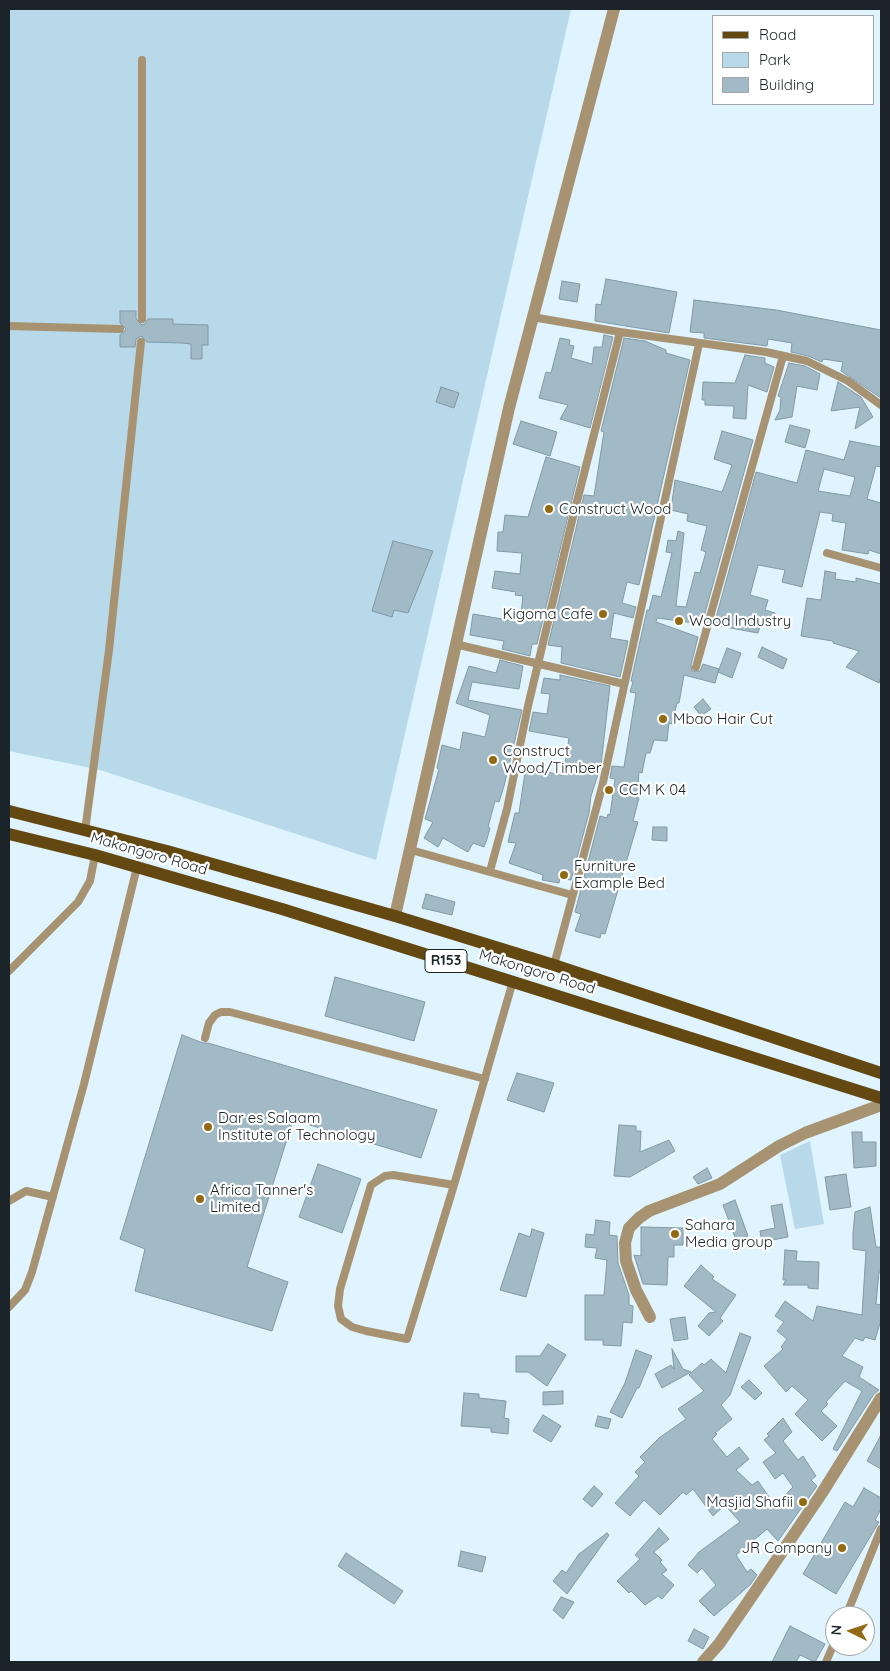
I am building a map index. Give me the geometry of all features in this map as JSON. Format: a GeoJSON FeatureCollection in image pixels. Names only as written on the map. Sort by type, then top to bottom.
{"type":"FeatureCollection","features":[{"type":"Feature","properties":{"kind":"main road","name":"Makongoro Road"},"geometry":{"type":"LineString","coordinates":[[9,812],[167,852],[395,916],[554,965],[881,1073]]}},
{"type":"Feature","properties":{"kind":"main road","name":"Makongoro Road"},"geometry":{"type":"LineString","coordinates":[[9,834],[95,855],[282,909],[881,1098]]}},
{"type":"Feature","properties":{"kind":"street"},"geometry":{"type":"LineString","coordinates":[[395,916],[509,408],[614,9]]}},
{"type":"Feature","properties":{"kind":"street"},"geometry":{"type":"LineString","coordinates":[[650,1317],[636,1290],[626,1261],[625,1243],[629,1228],[639,1218],[649,1211],[720,1184],[779,1146],[805,1133],[881,1105]]}},
{"type":"Feature","properties":{"kind":"street"},"geometry":{"type":"LineString","coordinates":[[703,1662],[719,1644],[822,1493],[881,1398]]}},
{"type":"Feature","properties":{"kind":"lane"},"geometry":{"type":"LineString","coordinates":[[142,60],[142,319]]}},
{"type":"Feature","properties":{"kind":"lane"},"geometry":{"type":"LineString","coordinates":[[532,317],[807,361],[842,378],[881,405]]}},
{"type":"Feature","properties":{"kind":"lane"},"geometry":{"type":"LineString","coordinates":[[9,326],[120,329]]}},
{"type":"Feature","properties":{"kind":"lane"},"geometry":{"type":"LineString","coordinates":[[490,872],[507,809],[538,666],[620,332]]}},
{"type":"Feature","properties":{"kind":"lane"},"geometry":{"type":"LineString","coordinates":[[85,831],[109,650],[141,342]]}},
{"type":"Feature","properties":{"kind":"lane"},"geometry":{"type":"LineString","coordinates":[[554,965],[602,787],[700,344]]}},
{"type":"Feature","properties":{"kind":"lane"},"geometry":{"type":"LineString","coordinates":[[696,667],[783,356]]}},
{"type":"Feature","properties":{"kind":"lane"},"geometry":{"type":"LineString","coordinates":[[828,553],[881,568]]}},
{"type":"Feature","properties":{"kind":"lane"},"geometry":{"type":"LineString","coordinates":[[455,644],[538,666],[624,684]]}},
{"type":"Feature","properties":{"kind":"lane"},"geometry":{"type":"LineString","coordinates":[[411,850],[572,895]]}},
{"type":"Feature","properties":{"kind":"lane"},"geometry":{"type":"LineString","coordinates":[[9,971],[78,902],[90,881],[95,855]]}},
{"type":"Feature","properties":{"kind":"lane"},"geometry":{"type":"LineString","coordinates":[[9,1307],[25,1290],[32,1272],[88,1067],[137,867]]}},
{"type":"Feature","properties":{"kind":"lane"},"geometry":{"type":"LineString","coordinates":[[454,1185],[393,1175],[385,1176],[371,1185],[340,1289],[338,1306],[341,1318],[352,1327],[407,1339],[454,1185],[513,981]]}},
{"type":"Feature","properties":{"kind":"lane"},"geometry":{"type":"LineString","coordinates":[[205,1038],[209,1023],[215,1015],[221,1012],[230,1012],[485,1079]]}},
{"type":"Feature","properties":{"kind":"lane"},"geometry":{"type":"LineString","coordinates":[[9,1201],[26,1191],[53,1197]]}},
{"type":"Feature","properties":{"kind":"lane"},"geometry":{"type":"LineString","coordinates":[[850,1606],[881,1530]]}},
{"type":"Feature","properties":{"kind":"green space"},"geometry":{"type":"Polygon","coordinates":[[[9,9],[571,9],[376,860],[100,770],[9,751],[9,9]]]}},
{"type":"Feature","properties":{"kind":"green space"},"geometry":{"type":"Polygon","coordinates":[[[810,1141],[824,1224],[795,1229],[780,1155],[810,1141]]]}},
{"type":"Feature","properties":{"kind":"building"},"geometry":{"type":"Polygon","coordinates":[[[606,279],[677,292],[669,333],[595,321],[596,304],[601,305],[606,279]]]}},
{"type":"Feature","properties":{"kind":"building"},"geometry":{"type":"Polygon","coordinates":[[[562,281],[580,284],[577,302],[559,299],[562,281]]]}},
{"type":"Feature","properties":{"kind":"building"},"geometry":{"type":"Polygon","coordinates":[[[694,300],[776,310],[881,330],[881,398],[841,371],[843,362],[823,359],[822,362],[791,352],[792,343],[768,339],[767,346],[704,338],[704,333],[690,332],[694,300]]]}},
{"type":"Feature","properties":{"kind":"building"},"geometry":{"type":"Polygon","coordinates":[[[120,311],[136,311],[136,319],[142,325],[148,319],[173,319],[173,324],[208,325],[208,345],[202,345],[202,359],[191,359],[191,344],[147,342],[141,336],[136,339],[135,347],[120,347],[120,335],[126,329],[120,323],[120,311]]]}},
{"type":"Feature","properties":{"kind":"building"},"geometry":{"type":"Polygon","coordinates":[[[604,335],[613,337],[590,428],[560,419],[568,405],[539,398],[546,372],[551,373],[560,338],[570,340],[569,345],[574,346],[571,358],[592,364],[594,347],[602,347],[604,335]]]}},
{"type":"Feature","properties":{"kind":"building"},"geometry":{"type":"Polygon","coordinates":[[[624,338],[645,341],[666,350],[666,353],[690,360],[639,585],[627,582],[622,603],[636,607],[633,618],[614,613],[610,638],[628,641],[620,677],[561,663],[562,647],[548,645],[584,495],[594,496],[604,432],[601,431],[624,338]]]}},
{"type":"Feature","properties":{"kind":"building"},"geometry":{"type":"Polygon","coordinates":[[[745,355],[765,358],[765,363],[774,367],[767,392],[748,385],[746,419],[733,418],[734,406],[705,405],[705,400],[702,400],[703,382],[735,383],[745,355]]]}},
{"type":"Feature","properties":{"kind":"building"},"geometry":{"type":"Polygon","coordinates":[[[789,363],[805,366],[820,374],[817,390],[797,386],[792,417],[775,420],[780,410],[781,397],[778,396],[789,363]]]}},
{"type":"Feature","properties":{"kind":"building"},"geometry":{"type":"Polygon","coordinates":[[[838,382],[861,397],[873,417],[855,429],[860,407],[831,411],[838,382]]]}},
{"type":"Feature","properties":{"kind":"building"},"geometry":{"type":"Polygon","coordinates":[[[441,387],[459,393],[454,408],[436,402],[441,387]]]}},
{"type":"Feature","properties":{"kind":"building"},"geometry":{"type":"Polygon","coordinates":[[[521,421],[557,432],[550,456],[513,444],[521,421]]]}},
{"type":"Feature","properties":{"kind":"building"},"geometry":{"type":"Polygon","coordinates":[[[790,425],[810,430],[805,448],[785,442],[790,425]]]}},
{"type":"Feature","properties":{"kind":"building"},"geometry":{"type":"Polygon","coordinates":[[[722,431],[753,440],[702,624],[657,618],[656,622],[698,637],[691,665],[692,671],[700,671],[703,664],[719,669],[715,683],[684,675],[679,703],[677,703],[672,724],[669,723],[667,741],[654,740],[650,753],[646,753],[642,773],[639,772],[637,798],[639,798],[633,821],[638,822],[605,934],[601,933],[600,938],[575,931],[581,914],[575,912],[600,816],[607,818],[608,814],[610,815],[615,779],[610,778],[612,766],[624,767],[636,693],[630,692],[633,682],[631,681],[647,610],[649,610],[653,595],[661,597],[672,553],[666,552],[668,540],[676,541],[678,531],[684,533],[676,606],[686,607],[695,572],[700,573],[706,552],[701,550],[707,526],[687,521],[688,514],[671,510],[675,480],[722,492],[732,465],[714,459],[722,431]]]}},
{"type":"Feature","properties":{"kind":"building"},"geometry":{"type":"Polygon","coordinates":[[[850,441],[881,447],[881,467],[876,466],[867,499],[881,503],[881,554],[869,550],[868,554],[842,550],[846,523],[832,521],[833,514],[820,512],[802,587],[782,582],[785,570],[758,565],[750,595],[768,600],[765,610],[775,613],[772,623],[762,620],[758,633],[714,625],[756,472],[797,483],[806,450],[844,460],[850,441]],[[824,469],[818,491],[850,496],[855,477],[824,469]]]}},
{"type":"Feature","properties":{"kind":"building"},"geometry":{"type":"Polygon","coordinates":[[[546,457],[580,467],[537,644],[532,644],[530,656],[502,649],[504,641],[470,635],[473,614],[520,622],[523,596],[515,595],[516,592],[492,588],[495,571],[520,574],[522,553],[497,551],[498,532],[503,532],[505,515],[528,517],[546,457]]]}},
{"type":"Feature","properties":{"kind":"building"},"geometry":{"type":"Polygon","coordinates":[[[393,541],[433,551],[408,613],[394,610],[392,617],[372,611],[393,541]]]}},
{"type":"Feature","properties":{"kind":"building"},"geometry":{"type":"Polygon","coordinates":[[[825,571],[836,573],[835,579],[856,582],[856,578],[881,584],[881,677],[879,683],[846,667],[859,651],[833,643],[833,641],[801,636],[807,598],[821,600],[825,571]]]}},
{"type":"Feature","properties":{"kind":"building"},"geometry":{"type":"Polygon","coordinates":[[[762,647],[787,659],[783,669],[758,657],[762,647]]]}},
{"type":"Feature","properties":{"kind":"building"},"geometry":{"type":"Polygon","coordinates":[[[727,648],[741,653],[732,678],[718,672],[727,648]]]}},
{"type":"Feature","properties":{"kind":"building"},"geometry":{"type":"Polygon","coordinates":[[[500,660],[523,666],[519,689],[472,682],[468,700],[522,710],[504,786],[499,802],[495,801],[487,839],[484,847],[473,843],[468,852],[443,838],[438,847],[424,838],[433,822],[425,819],[439,769],[437,768],[442,745],[460,750],[463,732],[485,737],[490,715],[456,703],[469,666],[496,673],[500,660]]]}},
{"type":"Feature","properties":{"kind":"building"},"geometry":{"type":"Polygon","coordinates":[[[560,675],[610,686],[601,765],[591,796],[589,813],[571,880],[560,878],[559,883],[542,880],[543,875],[509,863],[516,843],[508,842],[515,813],[519,813],[526,766],[563,776],[569,738],[529,731],[533,712],[547,714],[550,694],[541,693],[544,678],[560,680],[560,675]]]}},
{"type":"Feature","properties":{"kind":"building"},"geometry":{"type":"Polygon","coordinates":[[[703,699],[711,709],[701,716],[694,707],[703,699]]]}},
{"type":"Feature","properties":{"kind":"building"},"geometry":{"type":"Polygon","coordinates":[[[653,827],[667,827],[667,841],[652,840],[653,827]]]}},
{"type":"Feature","properties":{"kind":"building"},"geometry":{"type":"Polygon","coordinates":[[[426,894],[455,902],[452,915],[422,908],[426,894]]]}},
{"type":"Feature","properties":{"kind":"building"},"geometry":{"type":"Polygon","coordinates":[[[335,977],[425,1002],[414,1041],[325,1016],[335,977]]]}},
{"type":"Feature","properties":{"kind":"building","name":"Africa Tanner's Limited"},"geometry":{"type":"Polygon","coordinates":[[[182,1035],[203,1043],[437,1110],[421,1158],[293,1120],[247,1267],[288,1282],[272,1331],[135,1291],[145,1249],[120,1239],[182,1035]]]}},
{"type":"Feature","properties":{"kind":"building"},"geometry":{"type":"Polygon","coordinates":[[[517,1073],[554,1083],[544,1112],[507,1100],[517,1073]]]}},
{"type":"Feature","properties":{"kind":"building"},"geometry":{"type":"Polygon","coordinates":[[[619,1125],[636,1126],[636,1131],[641,1131],[640,1152],[669,1140],[675,1151],[630,1177],[614,1176],[619,1125]]]}},
{"type":"Feature","properties":{"kind":"building"},"geometry":{"type":"Polygon","coordinates":[[[852,1132],[862,1132],[862,1142],[876,1142],[876,1166],[854,1168],[852,1132]]]}},
{"type":"Feature","properties":{"kind":"building","name":"Africa Tanner's Limited"},"geometry":{"type":"Polygon","coordinates":[[[318,1164],[361,1179],[342,1233],[299,1217],[318,1164]]]}},
{"type":"Feature","properties":{"kind":"building"},"geometry":{"type":"Polygon","coordinates":[[[707,1168],[712,1178],[698,1184],[693,1177],[707,1168]]]}},
{"type":"Feature","properties":{"kind":"building"},"geometry":{"type":"Polygon","coordinates":[[[846,1174],[851,1207],[830,1210],[825,1177],[846,1174]]]}},
{"type":"Feature","properties":{"kind":"building"},"geometry":{"type":"Polygon","coordinates":[[[735,1200],[748,1236],[736,1240],[723,1205],[735,1200]]]}},
{"type":"Feature","properties":{"kind":"building"},"geometry":{"type":"Polygon","coordinates":[[[782,1204],[788,1237],[762,1242],[760,1231],[775,1228],[771,1206],[782,1204]]]}},
{"type":"Feature","properties":{"kind":"building"},"geometry":{"type":"Polygon","coordinates":[[[870,1207],[876,1247],[881,1247],[881,1272],[879,1272],[876,1304],[881,1305],[881,1320],[875,1340],[865,1337],[863,1341],[855,1338],[842,1356],[863,1367],[859,1377],[879,1390],[874,1394],[837,1451],[833,1449],[862,1391],[845,1381],[826,1402],[828,1404],[821,1411],[837,1426],[822,1441],[795,1414],[808,1400],[792,1386],[786,1392],[764,1366],[783,1349],[781,1347],[787,1339],[777,1331],[784,1322],[775,1316],[785,1301],[813,1321],[817,1306],[862,1315],[866,1251],[853,1249],[853,1233],[855,1212],[870,1207]]]}},
{"type":"Feature","properties":{"kind":"building"},"geometry":{"type":"Polygon","coordinates":[[[596,1220],[610,1222],[609,1235],[617,1236],[618,1263],[629,1295],[629,1305],[633,1306],[632,1323],[623,1322],[621,1346],[603,1345],[603,1340],[585,1340],[585,1295],[604,1295],[607,1260],[595,1258],[597,1248],[585,1247],[586,1234],[594,1235],[596,1220]]]}},
{"type":"Feature","properties":{"kind":"building"},"geometry":{"type":"Polygon","coordinates":[[[641,1227],[683,1228],[683,1245],[674,1245],[674,1257],[668,1257],[667,1285],[643,1284],[634,1255],[641,1256],[641,1227]]]}},
{"type":"Feature","properties":{"kind":"building"},"geometry":{"type":"Polygon","coordinates":[[[532,1229],[544,1233],[526,1297],[500,1290],[519,1233],[530,1237],[532,1229]]]}},
{"type":"Feature","properties":{"kind":"building"},"geometry":{"type":"Polygon","coordinates":[[[785,1250],[797,1251],[796,1261],[819,1262],[818,1289],[808,1288],[808,1285],[783,1285],[786,1280],[783,1280],[785,1250]]]}},
{"type":"Feature","properties":{"kind":"building"},"geometry":{"type":"Polygon","coordinates":[[[701,1265],[714,1277],[712,1279],[736,1295],[720,1318],[723,1321],[709,1336],[698,1326],[709,1313],[716,1312],[684,1286],[701,1265]]]}},
{"type":"Feature","properties":{"kind":"building"},"geometry":{"type":"Polygon","coordinates":[[[685,1317],[688,1339],[674,1341],[670,1319],[685,1317]]]}},
{"type":"Feature","properties":{"kind":"building"},"geometry":{"type":"Polygon","coordinates":[[[740,1333],[751,1337],[730,1395],[721,1405],[732,1419],[715,1433],[717,1434],[712,1439],[727,1457],[739,1447],[749,1459],[736,1470],[752,1485],[758,1481],[775,1506],[793,1487],[783,1473],[775,1479],[763,1462],[776,1453],[764,1440],[769,1436],[767,1434],[783,1418],[792,1432],[783,1441],[798,1460],[803,1456],[816,1476],[811,1480],[817,1486],[778,1541],[767,1529],[736,1555],[747,1572],[751,1569],[757,1575],[750,1585],[714,1616],[699,1601],[716,1585],[702,1568],[697,1573],[688,1565],[699,1552],[740,1522],[725,1505],[713,1516],[693,1489],[686,1495],[683,1492],[660,1515],[644,1500],[630,1516],[615,1503],[639,1476],[635,1472],[645,1462],[640,1457],[659,1438],[686,1419],[678,1409],[704,1391],[689,1375],[702,1363],[704,1365],[711,1359],[726,1373],[740,1333]]]}},
{"type":"Feature","properties":{"kind":"building"},"geometry":{"type":"Polygon","coordinates":[[[548,1344],[566,1355],[547,1386],[528,1372],[516,1372],[516,1356],[540,1356],[548,1344]]]}},
{"type":"Feature","properties":{"kind":"building"},"geometry":{"type":"Polygon","coordinates":[[[672,1349],[683,1369],[691,1372],[662,1388],[655,1374],[671,1365],[674,1369],[672,1349]]]}},
{"type":"Feature","properties":{"kind":"building"},"geometry":{"type":"Polygon","coordinates":[[[636,1350],[652,1356],[639,1388],[637,1388],[622,1418],[610,1412],[625,1383],[636,1350]]]}},
{"type":"Feature","properties":{"kind":"building"},"geometry":{"type":"Polygon","coordinates":[[[749,1380],[762,1393],[755,1400],[741,1387],[749,1380]]]}},
{"type":"Feature","properties":{"kind":"building"},"geometry":{"type":"Polygon","coordinates":[[[563,1391],[563,1404],[543,1405],[543,1392],[563,1391]]]}},
{"type":"Feature","properties":{"kind":"building"},"geometry":{"type":"Polygon","coordinates":[[[464,1393],[479,1394],[479,1398],[506,1401],[504,1418],[509,1419],[508,1434],[491,1432],[491,1428],[461,1426],[464,1393]]]}},
{"type":"Feature","properties":{"kind":"building"},"geometry":{"type":"Polygon","coordinates":[[[543,1415],[561,1426],[551,1442],[533,1431],[543,1415]]]}},
{"type":"Feature","properties":{"kind":"building"},"geometry":{"type":"Polygon","coordinates":[[[598,1416],[611,1419],[608,1429],[595,1426],[598,1416]]]}},
{"type":"Feature","properties":{"kind":"building"},"geometry":{"type":"Polygon","coordinates":[[[881,1435],[881,1469],[867,1461],[881,1435]]]}},
{"type":"Feature","properties":{"kind":"building"},"geometry":{"type":"Polygon","coordinates":[[[594,1486],[603,1494],[592,1507],[583,1499],[594,1486]]]}},
{"type":"Feature","properties":{"kind":"building"},"geometry":{"type":"Polygon","coordinates":[[[864,1488],[881,1498],[881,1509],[875,1520],[879,1522],[836,1594],[803,1574],[845,1502],[853,1507],[864,1488]]]}},
{"type":"Feature","properties":{"kind":"building"},"geometry":{"type":"Polygon","coordinates":[[[659,1528],[669,1539],[654,1552],[662,1560],[660,1562],[667,1570],[662,1574],[674,1585],[662,1599],[658,1596],[645,1605],[631,1591],[629,1593],[617,1581],[640,1559],[635,1555],[659,1528]]]}},
{"type":"Feature","properties":{"kind":"building"},"geometry":{"type":"Polygon","coordinates":[[[607,1533],[609,1535],[567,1594],[553,1581],[562,1570],[566,1573],[579,1554],[607,1533]]]}},
{"type":"Feature","properties":{"kind":"building"},"geometry":{"type":"Polygon","coordinates":[[[461,1551],[486,1557],[482,1572],[458,1566],[461,1551]]]}},
{"type":"Feature","properties":{"kind":"building"},"geometry":{"type":"Polygon","coordinates":[[[346,1553],[403,1591],[394,1604],[338,1566],[346,1553]]]}},
{"type":"Feature","properties":{"kind":"building"},"geometry":{"type":"Polygon","coordinates":[[[561,1597],[574,1602],[563,1619],[553,1610],[561,1597]]]}},
{"type":"Feature","properties":{"kind":"building"},"geometry":{"type":"Polygon","coordinates":[[[790,1626],[825,1644],[815,1662],[800,1655],[796,1662],[772,1662],[790,1626]]]}},
{"type":"Feature","properties":{"kind":"building"},"geometry":{"type":"Polygon","coordinates":[[[694,1629],[709,1637],[703,1649],[688,1641],[694,1629]]]}},
{"type":"Feature","properties":{"kind":"place","name":"Construct Wood"},"geometry":{"type":"Point","coordinates":[549,509]}},
{"type":"Feature","properties":{"kind":"place","name":"Kigoma Cafe"},"geometry":{"type":"Point","coordinates":[603,614]}},
{"type":"Feature","properties":{"kind":"place","name":"Wood Industry"},"geometry":{"type":"Point","coordinates":[679,621]}},
{"type":"Feature","properties":{"kind":"place","name":"Mbao Hair Cut"},"geometry":{"type":"Point","coordinates":[663,719]}},
{"type":"Feature","properties":{"kind":"place","name":"Construct Wood/Timber"},"geometry":{"type":"Point","coordinates":[493,760]}},
{"type":"Feature","properties":{"kind":"place","name":"CCM K 04"},"geometry":{"type":"Point","coordinates":[609,790]}},
{"type":"Feature","properties":{"kind":"place","name":"Furniture Example Bed"},"geometry":{"type":"Point","coordinates":[564,875]}},
{"type":"Feature","properties":{"kind":"place","name":"Dar es Salaam Institute of Technology"},"geometry":{"type":"Point","coordinates":[208,1127]}},
{"type":"Feature","properties":{"kind":"place","name":"Africa Tanner's Limited"},"geometry":{"type":"Point","coordinates":[200,1199]}},
{"type":"Feature","properties":{"kind":"place","name":"Sahara Media group"},"geometry":{"type":"Point","coordinates":[675,1234]}},
{"type":"Feature","properties":{"kind":"place","name":"Masjid Shafii"},"geometry":{"type":"Point","coordinates":[803,1502]}},
{"type":"Feature","properties":{"kind":"place","name":"JR Company"},"geometry":{"type":"Point","coordinates":[842,1548]}}]}
